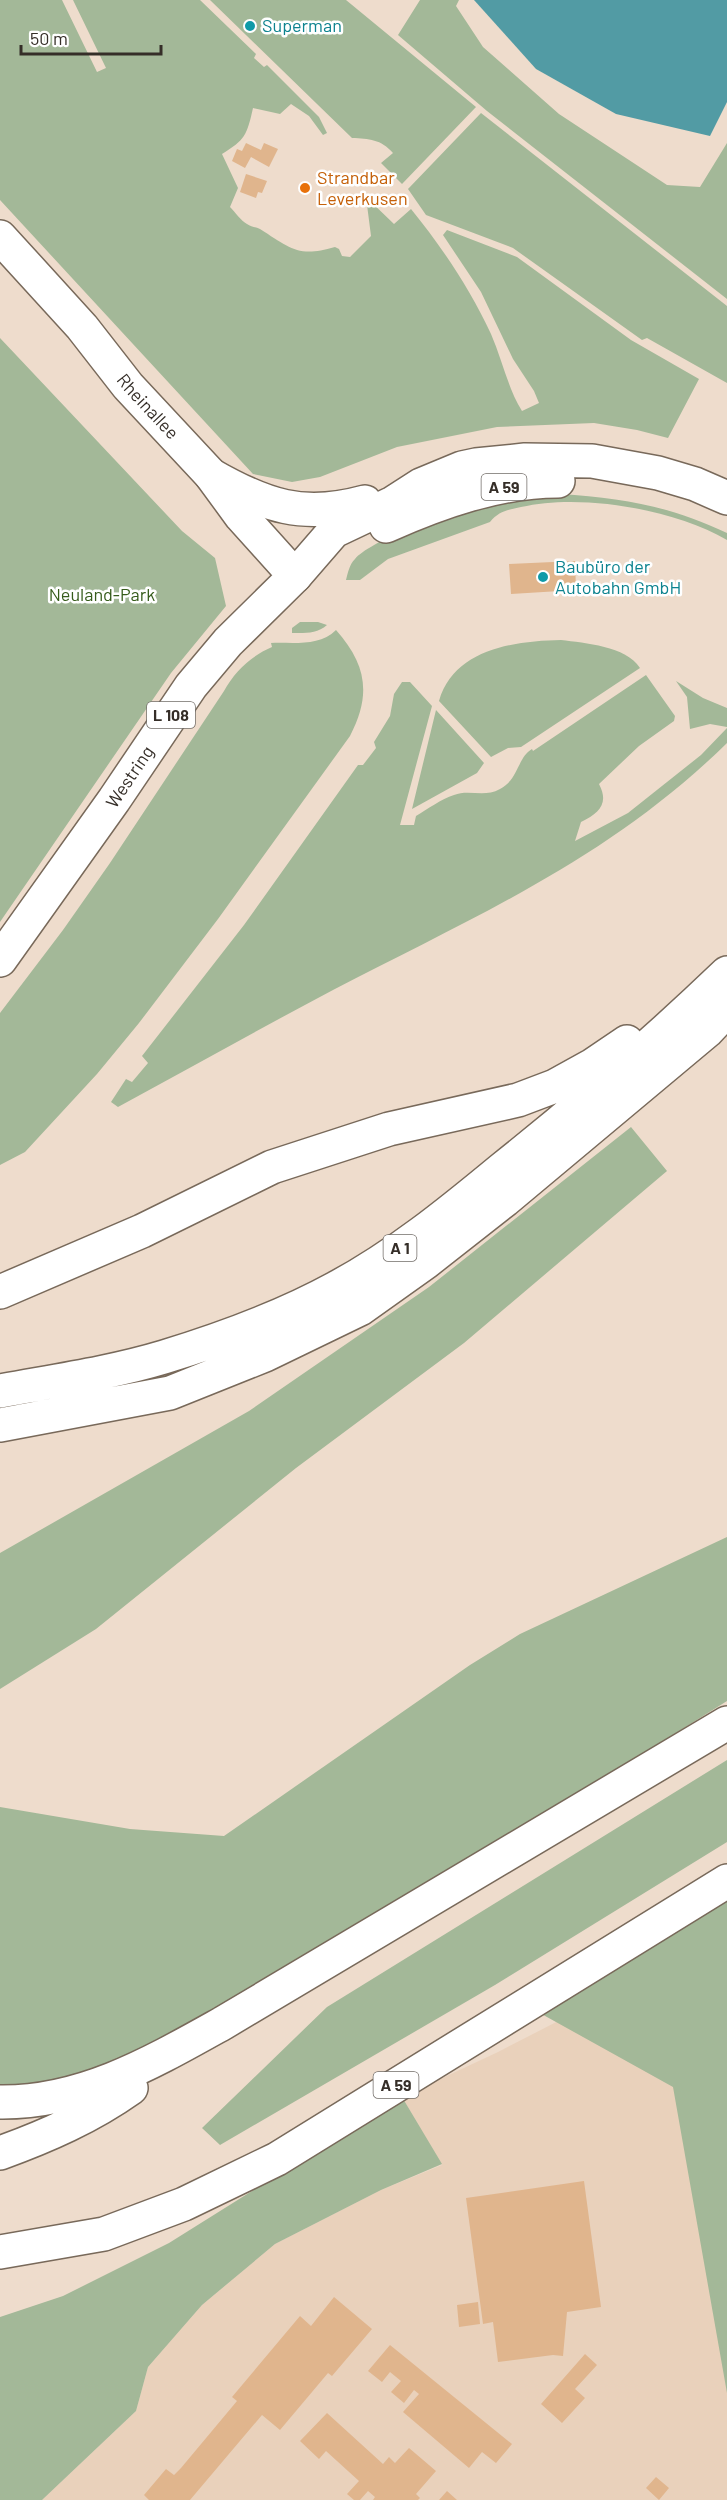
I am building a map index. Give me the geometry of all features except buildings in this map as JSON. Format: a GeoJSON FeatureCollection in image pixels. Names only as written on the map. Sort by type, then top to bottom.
{"type":"FeatureCollection","features":[{"type":"Feature","properties":{"kind":"main road","name":"Rheinallee"},"geometry":{"type":"LineString","coordinates":[[0,237],[82,327],[128,386],[211,475],[241,516],[295,576]]}},
{"type":"Feature","properties":{"kind":"main road","name":"A 59"},"geometry":{"type":"LineString","coordinates":[[421,485],[462,468],[476,465],[525,460],[592,461],[658,473],[695,484],[727,498]]}},
{"type":"Feature","properties":{"kind":"main road"},"geometry":{"type":"LineString","coordinates":[[211,475],[246,495],[268,503],[304,510],[342,508],[421,485]]}},
{"type":"Feature","properties":{"kind":"main road","name":"A 59"},"geometry":{"type":"LineString","coordinates":[[295,576],[357,540],[413,514],[465,496],[514,484],[568,481],[625,486],[671,496],[727,516]]}},
{"type":"Feature","properties":{"kind":"main road"},"geometry":{"type":"LineString","coordinates":[[295,576],[334,531],[393,503],[421,485]]}},
{"type":"Feature","properties":{"kind":"main road","name":"Westring"},"geometry":{"type":"LineString","coordinates":[[0,960],[114,800],[191,686],[228,642],[295,576]]}},
{"type":"Feature","properties":{"kind":"main road"},"geometry":{"type":"LineString","coordinates":[[0,1292],[142,1231],[272,1167],[389,1129],[518,1100],[555,1086],[593,1065],[727,972]]}},
{"type":"Feature","properties":{"kind":"main road","name":"A 1"},"geometry":{"type":"LineString","coordinates":[[0,1391],[163,1358],[251,1327],[336,1288],[398,1249],[544,1135],[655,1041],[727,972]]}},
{"type":"Feature","properties":{"kind":"main road","name":"A 1"},"geometry":{"type":"LineString","coordinates":[[0,1425],[170,1393],[265,1355],[360,1309],[426,1262],[542,1170],[707,1031],[727,1010]]}},
{"type":"Feature","properties":{"kind":"main road"},"geometry":{"type":"LineString","coordinates":[[0,2102],[30,2100],[87,2089],[148,2064],[223,2023],[727,1723]]}},
{"type":"Feature","properties":{"kind":"main road","name":"A 59"},"geometry":{"type":"LineString","coordinates":[[0,2252],[104,2234],[184,2204],[277,2159],[727,1881]]}},
{"type":"Feature","properties":{"kind":"main road"},"geometry":{"type":"LineString","coordinates":[[0,2153],[54,2133],[108,2104],[223,2023]]}},
{"type":"Feature","properties":{"kind":"shaded area"},"geometry":{"type":"Polygon","coordinates":[[[727,1922],[727,2500],[42,2500],[136,2411],[148,2367],[202,2305],[275,2244],[381,2190],[442,2165],[402,2097],[498,2052],[636,1981],[727,1922]]]}},
{"type":"Feature","properties":{"kind":"green space"},"geometry":{"type":"Polygon","coordinates":[[[0,0],[62,0],[97,72],[106,68],[73,0],[200,0],[256,54],[254,58],[264,67],[267,65],[319,117],[327,133],[323,135],[309,116],[291,104],[280,114],[253,108],[244,136],[236,145],[222,154],[238,188],[230,207],[243,221],[295,249],[312,252],[335,247],[339,249],[342,256],[350,257],[371,236],[366,197],[394,224],[411,209],[434,238],[474,301],[491,334],[522,411],[539,403],[534,391],[513,359],[481,292],[443,235],[447,230],[517,257],[631,340],[699,379],[668,438],[594,423],[497,427],[397,447],[320,477],[292,482],[253,474],[0,200],[0,0]]]}},
{"type":"Feature","properties":{"kind":"green space"},"geometry":{"type":"Polygon","coordinates":[[[210,0],[346,0],[476,107],[402,184],[381,163],[393,153],[388,148],[374,141],[352,138],[210,0]]]}},
{"type":"Feature","properties":{"kind":"green space"},"geometry":{"type":"Polygon","coordinates":[[[420,0],[459,0],[456,6],[483,47],[559,114],[667,185],[700,187],[727,143],[727,299],[487,111],[398,35],[420,0]]]}},
{"type":"Feature","properties":{"kind":"green space"},"geometry":{"type":"Polygon","coordinates":[[[481,113],[727,306],[727,383],[647,338],[642,340],[513,248],[426,215],[408,189],[481,113]]]}},
{"type":"Feature","properties":{"kind":"green space","name":"Neuland-Park"},"geometry":{"type":"Polygon","coordinates":[[[0,338],[182,531],[215,558],[226,606],[171,673],[0,922],[0,338]]]}},
{"type":"Feature","properties":{"kind":"green space"},"geometry":{"type":"Polygon","coordinates":[[[560,494],[625,501],[666,510],[727,533],[727,540],[705,529],[654,512],[599,503],[545,503],[504,512],[490,522],[388,559],[360,580],[346,580],[351,564],[362,552],[423,522],[475,505],[560,494]]]}},
{"type":"Feature","properties":{"kind":"green space"},"geometry":{"type":"Polygon","coordinates":[[[300,622],[318,622],[327,625],[315,631],[292,633],[292,628],[300,622]]]}},
{"type":"Feature","properties":{"kind":"green space"},"geometry":{"type":"Polygon","coordinates":[[[336,630],[354,655],[362,680],[361,706],[350,736],[218,919],[139,1023],[97,1074],[25,1152],[0,1165],[0,1013],[110,863],[238,671],[257,655],[272,647],[271,643],[314,641],[336,630]]]}},
{"type":"Feature","properties":{"kind":"green space"},"geometry":{"type":"Polygon","coordinates":[[[561,640],[593,644],[615,650],[634,661],[640,668],[521,747],[508,748],[491,757],[439,701],[447,683],[458,670],[472,659],[488,651],[524,643],[561,640]]]}},
{"type":"Feature","properties":{"kind":"green space"},"geometry":{"type":"Polygon","coordinates":[[[646,675],[675,716],[674,721],[639,746],[599,784],[603,797],[601,807],[581,822],[575,841],[628,813],[701,755],[727,728],[727,743],[682,784],[636,820],[589,852],[490,910],[306,1004],[118,1107],[111,1102],[126,1079],[132,1082],[148,1063],[142,1056],[244,925],[358,765],[363,765],[376,748],[374,742],[390,716],[394,694],[402,682],[410,682],[432,706],[400,825],[414,825],[416,816],[449,797],[460,793],[488,793],[500,789],[511,780],[523,758],[532,749],[533,751],[646,675]]]}},
{"type":"Feature","properties":{"kind":"green space"},"geometry":{"type":"Polygon","coordinates":[[[676,681],[703,698],[727,708],[727,727],[710,724],[690,729],[687,697],[676,681]]]}},
{"type":"Feature","properties":{"kind":"green space"},"geometry":{"type":"Polygon","coordinates":[[[436,710],[484,763],[477,773],[412,809],[436,710]]]}},
{"type":"Feature","properties":{"kind":"green space"},"geometry":{"type":"Polygon","coordinates":[[[631,1127],[667,1171],[464,1343],[296,1468],[96,1629],[0,1689],[0,1553],[249,1411],[429,1287],[631,1127]]]}},
{"type":"Feature","properties":{"kind":"green space"},"geometry":{"type":"Polygon","coordinates":[[[727,1537],[727,1701],[304,1966],[93,2075],[0,2088],[0,1807],[130,1829],[224,1836],[470,1665],[520,1634],[727,1537]]]}},
{"type":"Feature","properties":{"kind":"green space"},"geometry":{"type":"Polygon","coordinates":[[[727,1760],[727,1842],[495,1985],[220,2145],[202,2128],[327,2007],[727,1760]]]}},
{"type":"Feature","properties":{"kind":"green space"},"geometry":{"type":"Polygon","coordinates":[[[727,1896],[727,2393],[673,2087],[538,2012],[727,1896]]]}},
{"type":"Feature","properties":{"kind":"green space"},"geometry":{"type":"Polygon","coordinates":[[[402,2097],[442,2164],[381,2190],[275,2244],[202,2305],[148,2367],[136,2411],[42,2500],[0,2500],[0,2317],[63,2296],[169,2243],[402,2097]]]}},
{"type":"Feature","properties":{"kind":"water"},"geometry":{"type":"Polygon","coordinates":[[[474,0],[727,0],[727,102],[710,136],[616,114],[536,69],[474,0]]]}},
{"type":"Feature","properties":{"kind":"place","name":"Superman"},"geometry":{"type":"Point","coordinates":[250,26]}},
{"type":"Feature","properties":{"kind":"place","name":"Strandbar Leverkusen"},"geometry":{"type":"Point","coordinates":[305,188]}},
{"type":"Feature","properties":{"kind":"place","name":"Baubüro der Autobahn GmbH"},"geometry":{"type":"Point","coordinates":[543,577]}}]}
